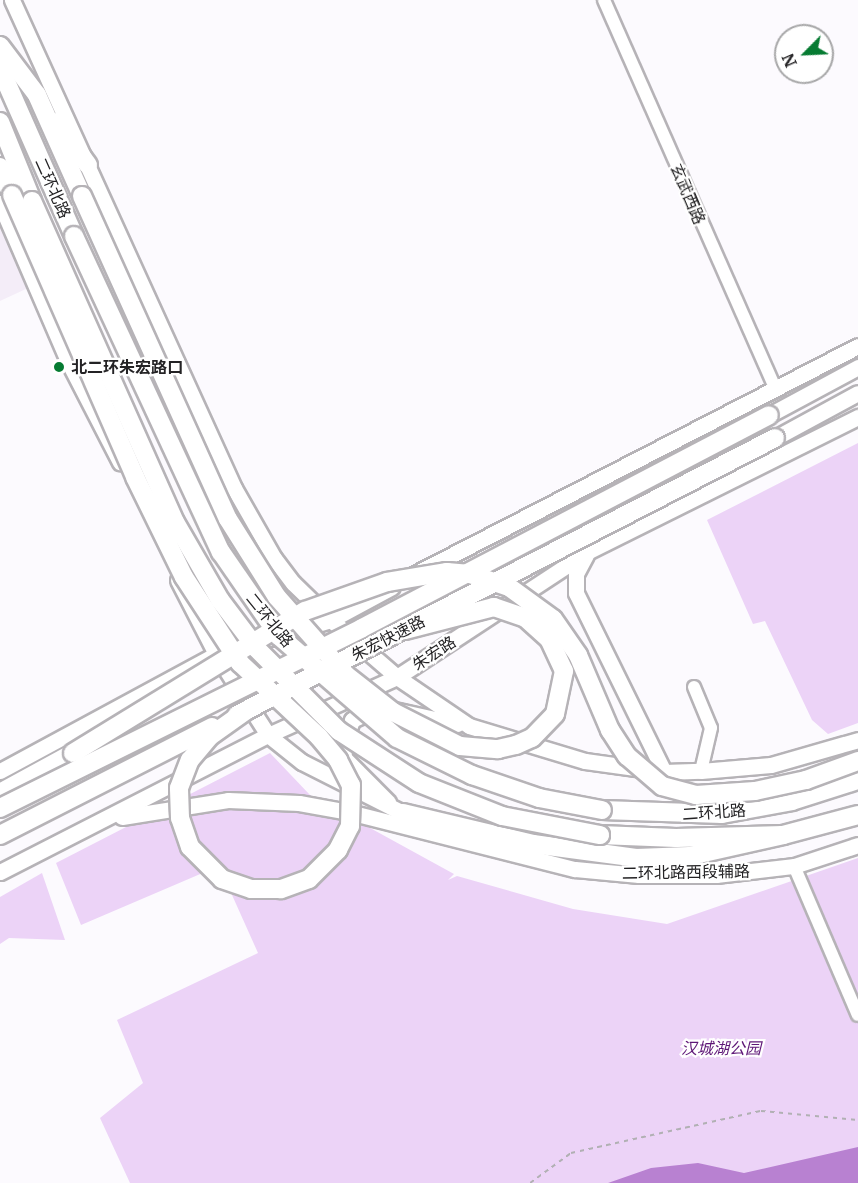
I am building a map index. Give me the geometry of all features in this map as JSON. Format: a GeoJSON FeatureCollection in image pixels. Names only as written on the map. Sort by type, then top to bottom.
{"type":"FeatureCollection","features":[{"type":"Feature","properties":{"kind":"highway"},"geometry":{"type":"LineString","coordinates":[[0,46],[88,165]]}},
{"type":"Feature","properties":{"kind":"highway","name":"二环北路"},"geometry":{"type":"LineString","coordinates":[[0,68],[74,236],[221,552],[279,636],[397,738],[472,775],[538,798],[602,810],[722,814],[792,801],[858,780]]}},
{"type":"Feature","properties":{"kind":"highway"},"geometry":{"type":"LineString","coordinates":[[37,94],[228,519],[277,597],[346,675],[393,712],[460,746],[498,749],[516,745],[532,738],[555,714],[564,671],[549,639],[526,618],[494,608],[405,630]]}},
{"type":"Feature","properties":{"kind":"highway","name":"二环北路"},"geometry":{"type":"LineString","coordinates":[[0,122],[32,201],[175,522],[220,600],[257,649],[339,731],[419,783],[502,816],[600,835],[676,838],[783,835],[858,815]]}},
{"type":"Feature","properties":{"kind":"highway"},"geometry":{"type":"LineString","coordinates":[[0,167],[6,199],[184,577],[240,663],[319,737],[338,760],[351,785],[350,826],[338,850],[309,879],[281,889],[251,889],[222,879],[190,847],[180,818],[179,788],[190,759],[209,737],[247,710]]}},
{"type":"Feature","properties":{"kind":"highway","name":"朱宏快速路"},"geometry":{"type":"LineString","coordinates":[[0,808],[362,628],[769,415]]}},
{"type":"Feature","properties":{"kind":"highway","name":"朱宏快速路"},"geometry":{"type":"LineString","coordinates":[[0,835],[405,630],[775,438]]}},
{"type":"Feature","properties":{"kind":"highway"},"geometry":{"type":"LineString","coordinates":[[0,793],[73,753],[305,611],[387,582],[447,572],[470,574],[509,587],[553,619],[578,655],[610,730],[627,756],[662,786],[696,795],[755,791],[806,780],[858,761]]}},
{"type":"Feature","properties":{"kind":"highway"},"geometry":{"type":"LineString","coordinates":[[403,813],[478,832],[636,858],[690,856],[783,835]]}},
{"type":"Feature","properties":{"kind":"main road"},"geometry":{"type":"LineString","coordinates":[[12,0],[234,488],[280,567],[331,620],[397,677],[469,726]]}},
{"type":"Feature","properties":{"kind":"main road"},"geometry":{"type":"LineString","coordinates":[[6,199],[68,361],[216,654],[268,735],[311,767],[403,813]]}},
{"type":"Feature","properties":{"kind":"main road"},"geometry":{"type":"LineString","coordinates":[[0,771],[216,654],[331,620],[858,346]]}},
{"type":"Feature","properties":{"kind":"main road"},"geometry":{"type":"LineString","coordinates":[[769,415],[858,367]]}},
{"type":"Feature","properties":{"kind":"main road"},"geometry":{"type":"LineString","coordinates":[[775,438],[858,393]]}},
{"type":"Feature","properties":{"kind":"main road","name":"朱宏路"},"geometry":{"type":"LineString","coordinates":[[0,872],[268,735],[397,677],[587,552],[858,417]]}},
{"type":"Feature","properties":{"kind":"main road"},"geometry":{"type":"LineString","coordinates":[[587,552],[576,574],[576,593],[664,772]]}},
{"type":"Feature","properties":{"kind":"main road"},"geometry":{"type":"LineString","coordinates":[[478,832],[437,836],[403,813],[366,783],[344,758],[343,745],[352,720],[381,707],[469,726],[585,761],[664,772],[771,765],[858,740]]}},
{"type":"Feature","properties":{"kind":"main road","name":"二环北路西段辅路"},"geometry":{"type":"LineString","coordinates":[[97,822],[182,804],[271,800],[349,812],[546,863],[606,873],[682,876],[794,866],[858,845]]}},
{"type":"Feature","properties":{"kind":"street","name":"玄武西路"},"geometry":{"type":"LineString","coordinates":[[604,0],[775,388]]}},
{"type":"Feature","properties":{"kind":"street"},"geometry":{"type":"LineString","coordinates":[[694,687],[711,728],[701,771]]}},
{"type":"Feature","properties":{"kind":"street"},"geometry":{"type":"LineString","coordinates":[[794,866],[858,1015]]}},
{"type":"Feature","properties":{"kind":"path"},"geometry":{"type":"LineString","coordinates":[[530,1183],[571,1152],[761,1111],[858,1120]]}},
{"type":"Feature","properties":{"kind":"shaded area"},"geometry":{"type":"Polygon","coordinates":[[[0,226],[28,288],[0,301],[0,226]]]}},
{"type":"Feature","properties":{"kind":"shaded area"},"geometry":{"type":"Polygon","coordinates":[[[858,1147],[858,1183],[608,1183],[651,1168],[698,1163],[744,1173],[858,1147]]]}},
{"type":"Feature","properties":{"kind":"green space"},"geometry":{"type":"Polygon","coordinates":[[[858,443],[858,723],[828,734],[812,720],[765,621],[753,624],[707,520],[858,443]]]}},
{"type":"Feature","properties":{"kind":"green space","name":"汉城湖公园"},"geometry":{"type":"Polygon","coordinates":[[[270,753],[310,795],[454,874],[448,880],[457,876],[573,909],[667,924],[858,858],[858,1183],[130,1183],[100,1118],[143,1083],[117,1020],[258,953],[219,866],[81,925],[56,863],[270,753]]]}},
{"type":"Feature","properties":{"kind":"green space"},"geometry":{"type":"Polygon","coordinates":[[[42,873],[65,940],[9,938],[0,944],[0,897],[42,873]]]}},
{"type":"Feature","properties":{"kind":"place","name":"北二环朱宏路口"},"geometry":{"type":"Point","coordinates":[59,367]}}]}
